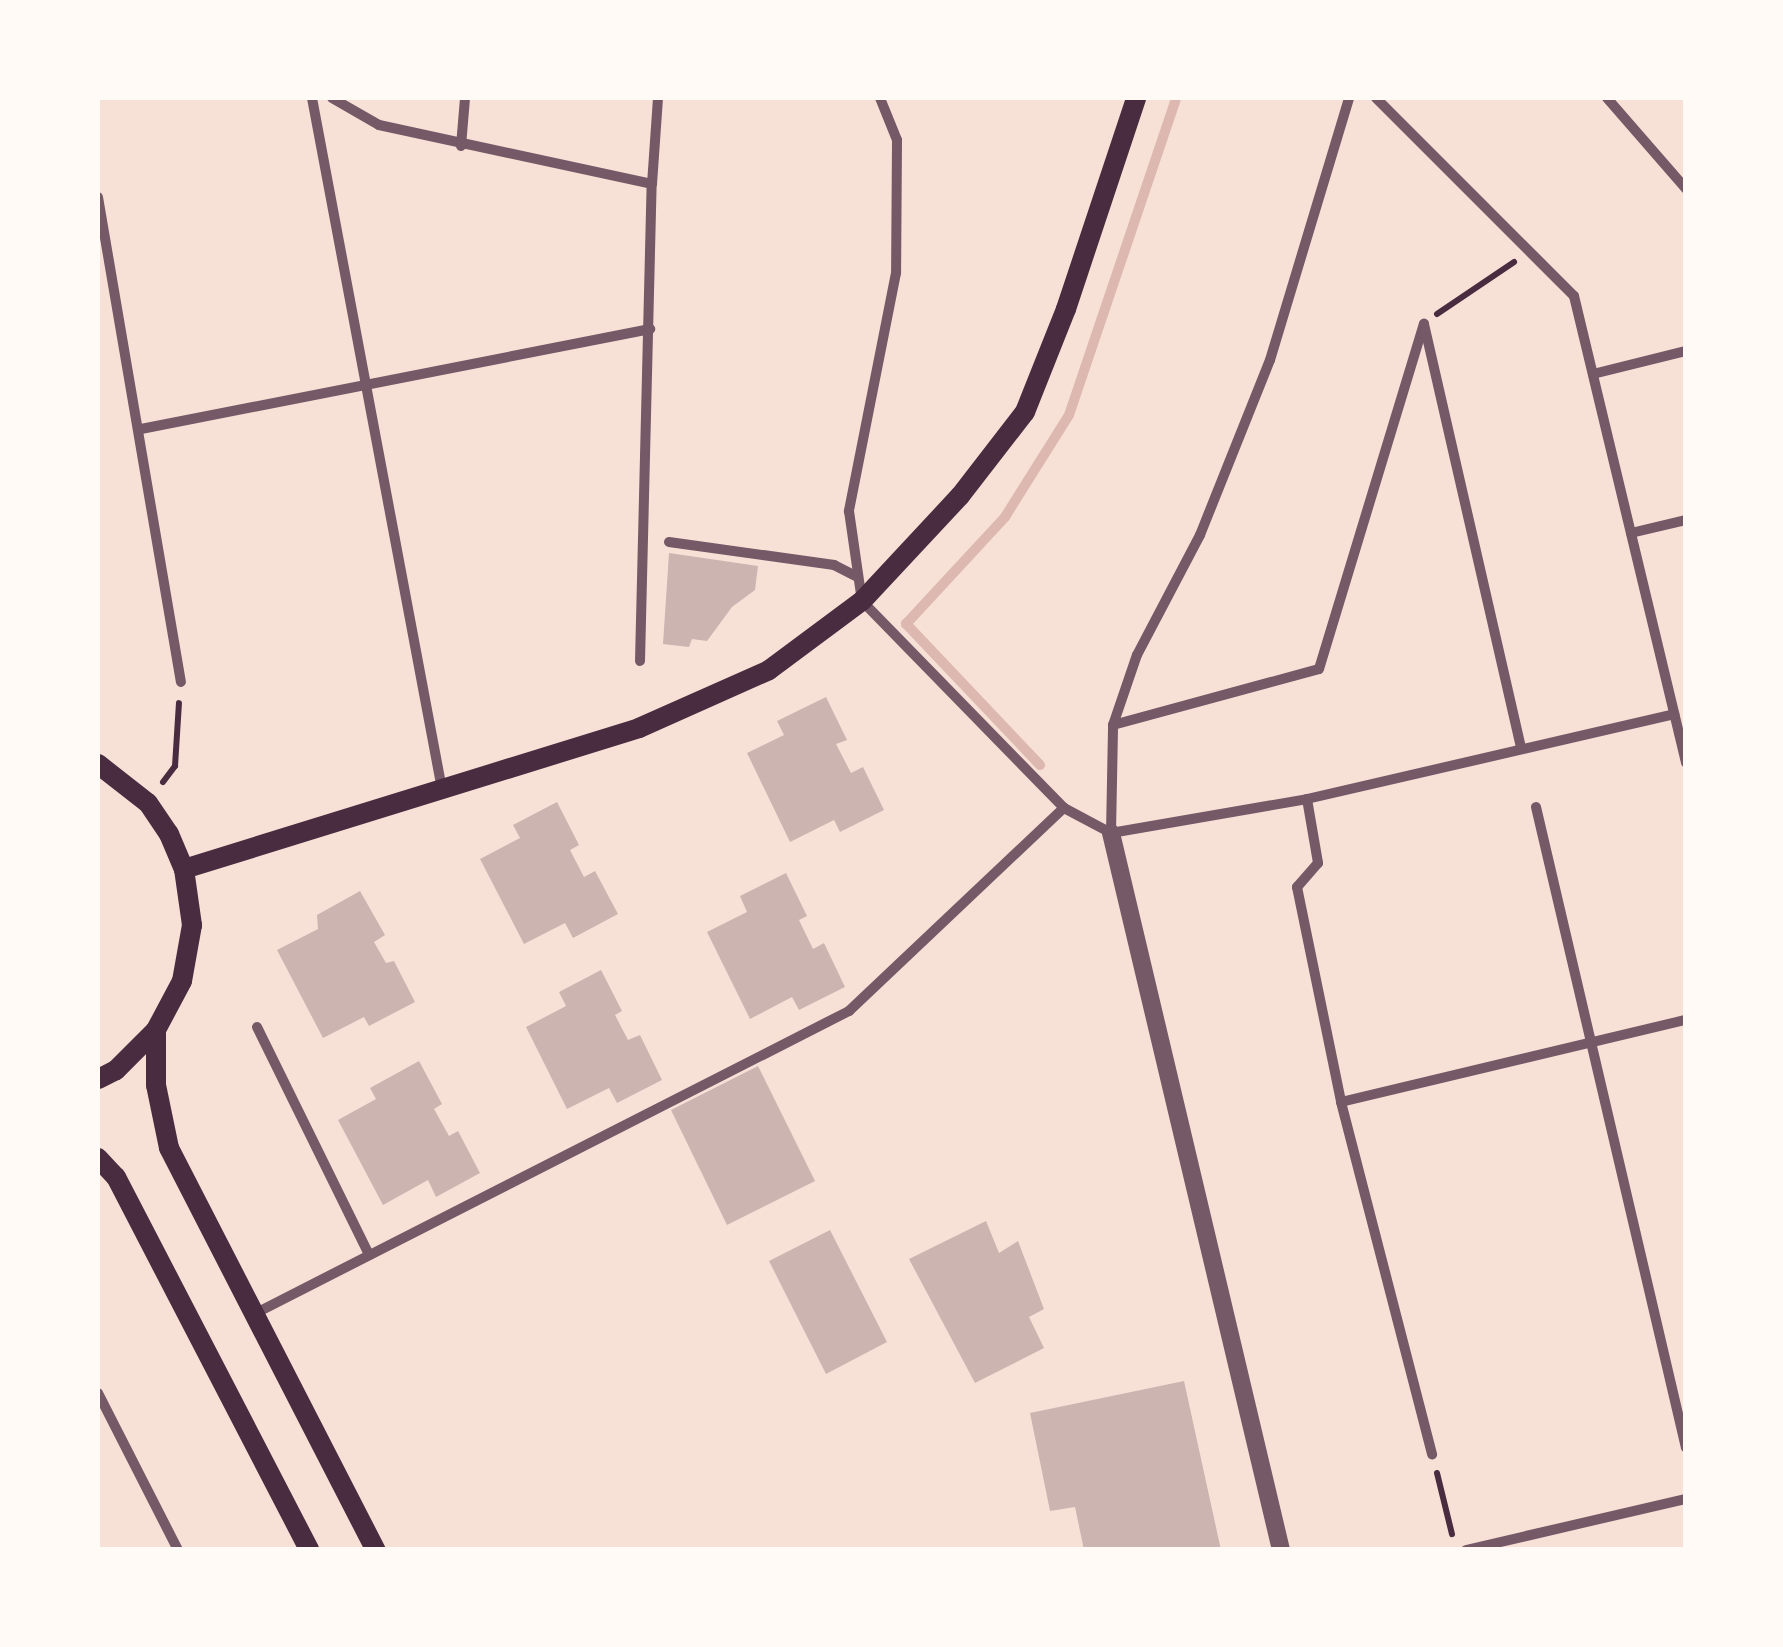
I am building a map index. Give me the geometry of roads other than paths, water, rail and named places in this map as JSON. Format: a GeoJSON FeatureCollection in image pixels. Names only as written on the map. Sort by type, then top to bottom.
{"type":"FeatureCollection","features":[{"type":"Feature","properties":{"kind":"main road"},"geometry":{"type":"LineString","coordinates":[[184,869],[638,728],[769,670],[862,601],[960,496],[1025,412],[1066,309],[1136,98]]}},
{"type":"Feature","properties":{"kind":"main road"},"geometry":{"type":"LineString","coordinates":[[98,764],[148,804],[170,834],[184,869],[192,925],[182,980],[156,1030],[116,1070],[98,1079]]}},
{"type":"Feature","properties":{"kind":"main road"},"geometry":{"type":"LineString","coordinates":[[156,1030],[156,1085],[170,1148],[252,1315],[376,1550]]}},
{"type":"Feature","properties":{"kind":"main road"},"geometry":{"type":"LineString","coordinates":[[98,1158],[116,1177],[309,1550]]}},
{"type":"Feature","properties":{"kind":"street"},"geometry":{"type":"LineString","coordinates":[[312,98],[442,789]]}},
{"type":"Feature","properties":{"kind":"street"},"geometry":{"type":"LineString","coordinates":[[332,98],[379,125],[461,146],[652,184]]}},
{"type":"Feature","properties":{"kind":"street"},"geometry":{"type":"LineString","coordinates":[[461,146],[465,98]]}},
{"type":"Feature","properties":{"kind":"street"},"geometry":{"type":"LineString","coordinates":[[640,662],[652,184],[658,98]]}},
{"type":"Feature","properties":{"kind":"street"},"geometry":{"type":"LineString","coordinates":[[880,98],[897,140],[896,272],[850,511],[862,601],[1064,808],[1111,833],[1307,799],[1674,714]]}},
{"type":"Feature","properties":{"kind":"street"},"geometry":{"type":"LineString","coordinates":[[1281,1550],[1111,833],[1113,724],[1137,654],[1200,535],[1270,360],[1349,98]]}},
{"type":"Feature","properties":{"kind":"street"},"geometry":{"type":"LineString","coordinates":[[1376,98],[1574,296],[1686,763]]}},
{"type":"Feature","properties":{"kind":"street"},"geometry":{"type":"LineString","coordinates":[[1607,98],[1686,189]]}},
{"type":"Feature","properties":{"kind":"street"},"geometry":{"type":"LineString","coordinates":[[98,197],[141,429],[181,682]]}},
{"type":"Feature","properties":{"kind":"street"},"geometry":{"type":"LineString","coordinates":[[1113,724],[1319,669],[1424,324],[1522,749]]}},
{"type":"Feature","properties":{"kind":"street"},"geometry":{"type":"LineString","coordinates":[[141,429],[650,329]]}},
{"type":"Feature","properties":{"kind":"street"},"geometry":{"type":"LineString","coordinates":[[1592,374],[1686,351]]}},
{"type":"Feature","properties":{"kind":"street"},"geometry":{"type":"LineString","coordinates":[[1630,534],[1686,520]]}},
{"type":"Feature","properties":{"kind":"street"},"geometry":{"type":"LineString","coordinates":[[670,542],[834,566],[858,576]]}},
{"type":"Feature","properties":{"kind":"street"},"geometry":{"type":"LineString","coordinates":[[1307,799],[1318,863],[1297,887],[1342,1102],[1432,1454]]}},
{"type":"Feature","properties":{"kind":"street"},"geometry":{"type":"LineString","coordinates":[[1536,807],[1686,1448]]}},
{"type":"Feature","properties":{"kind":"street"},"geometry":{"type":"LineString","coordinates":[[252,1315],[849,1011],[1064,808]]}},
{"type":"Feature","properties":{"kind":"street"},"geometry":{"type":"LineString","coordinates":[[1342,1102],[1686,1020]]}},
{"type":"Feature","properties":{"kind":"street"},"geometry":{"type":"LineString","coordinates":[[256,1028],[369,1256]]}},
{"type":"Feature","properties":{"kind":"street"},"geometry":{"type":"LineString","coordinates":[[98,1393],[178,1550]]}},
{"type":"Feature","properties":{"kind":"street"},"geometry":{"type":"LineString","coordinates":[[1466,1550],[1686,1499]]}},
{"type":"Feature","properties":{"kind":"waterway"},"geometry":{"type":"LineString","coordinates":[[1040,765],[906,624],[1005,517],[1069,415],[1176,98]]}}]}
